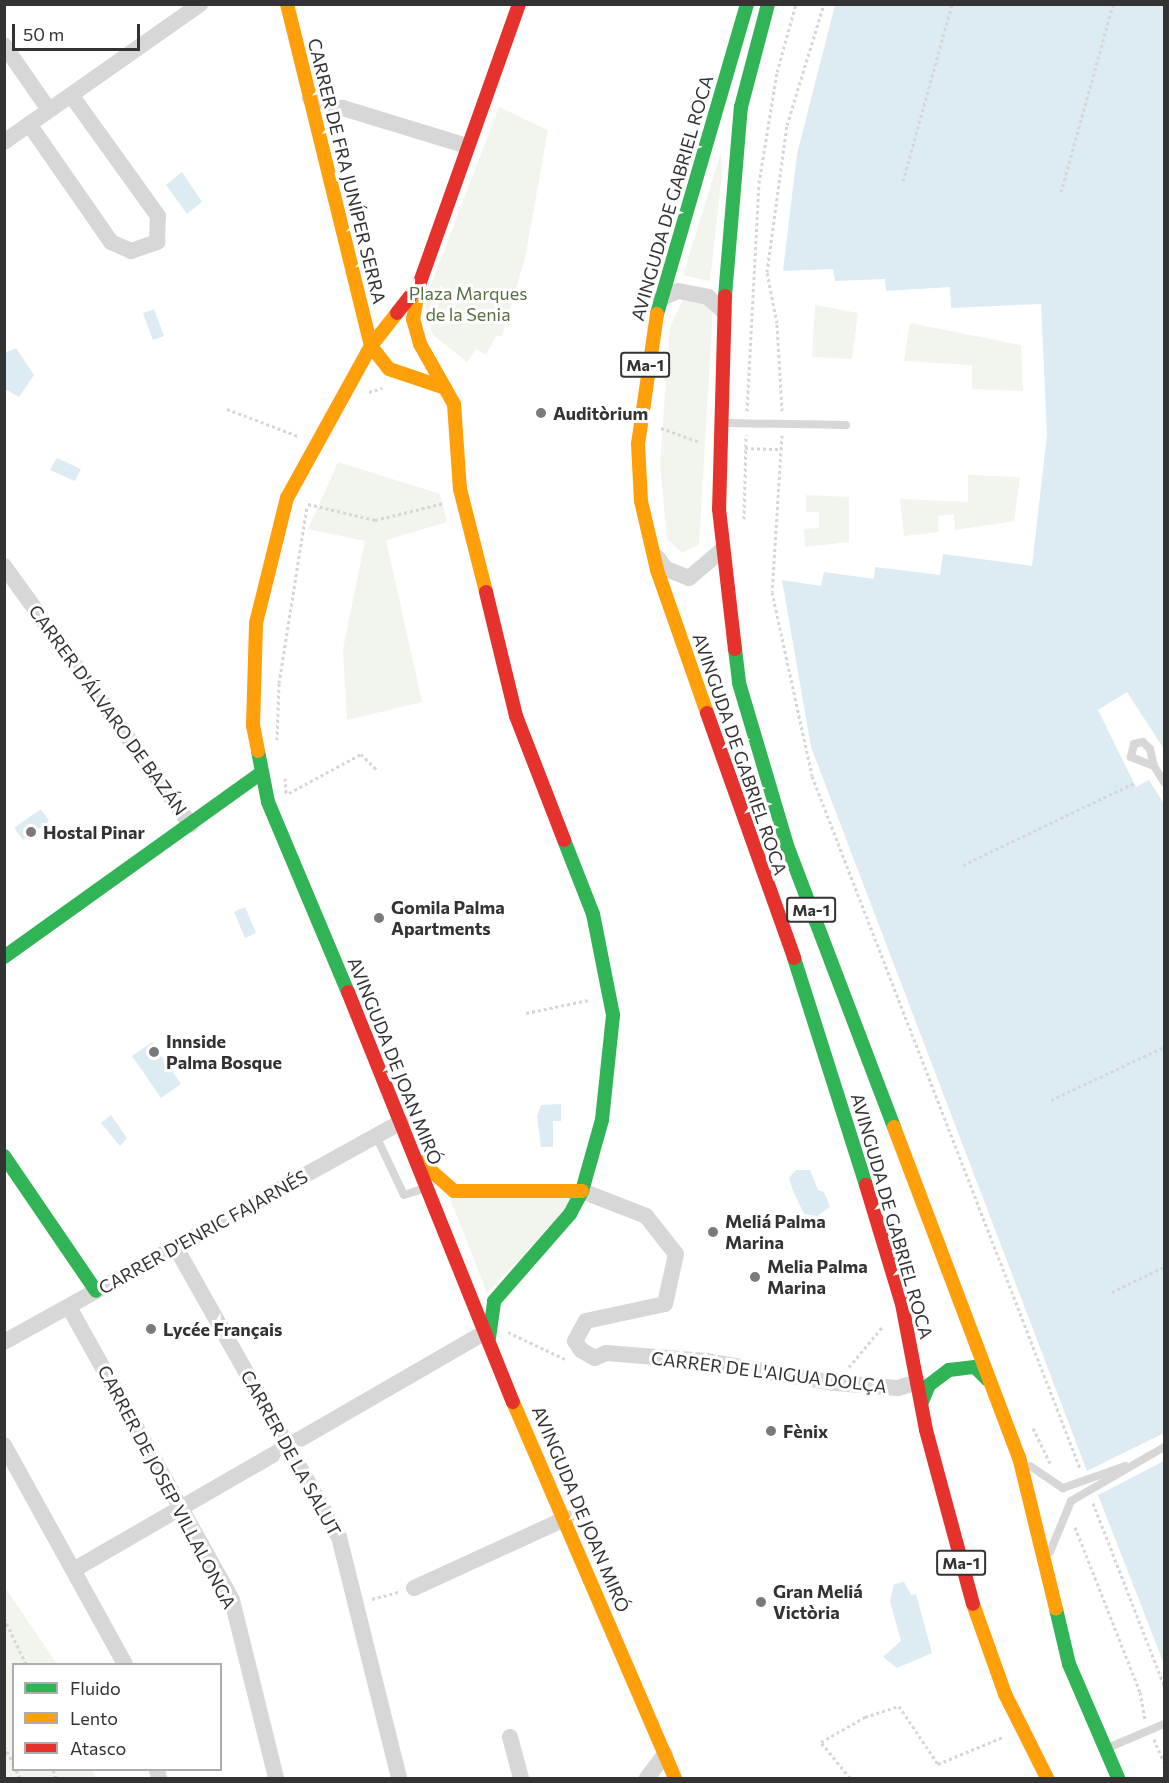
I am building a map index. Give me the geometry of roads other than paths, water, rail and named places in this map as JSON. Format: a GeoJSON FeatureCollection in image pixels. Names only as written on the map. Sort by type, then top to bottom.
{"type":"FeatureCollection","features":[{"type":"Feature","properties":{"kind":"main road","name":"CARRER DE FRA JUNÍPER SERRA"},"geometry":{"type":"LineString","coordinates":[[287,4],[371,346]]}},
{"type":"Feature","properties":{"kind":"main road"},"geometry":{"type":"LineString","coordinates":[[487,1340],[494,1300],[570,1214],[582,1191],[602,1120],[612,1052],[611,996],[593,914],[516,716],[460,489],[454,404],[415,327],[419,285],[466,146],[519,4]]}},
{"type":"Feature","properties":{"kind":"main road","name":"AVINGUDA DE GABRIEL ROCA"},"geometry":{"type":"LineString","coordinates":[[747,4],[660,299],[642,380],[638,444],[651,550],[817,1025],[902,1304],[922,1402],[973,1604],[1021,1730],[1047,1779]]}},
{"type":"Feature","properties":{"kind":"main road","name":"AVINGUDA DE GABRIEL ROCA"},"geometry":{"type":"LineString","coordinates":[[768,4],[735,145],[724,312],[721,424],[722,551],[732,644],[763,776],[988,1380],[1019,1457],[1043,1572],[1101,1750],[1118,1779]]}},
{"type":"Feature","properties":{"kind":"main road","name":"AVINGUDA DE JOAN MIRÓ"},"geometry":{"type":"LineString","coordinates":[[419,285],[371,346],[314,443],[287,498],[256,623],[253,715],[260,774],[268,802],[417,1157],[426,1188],[487,1340],[567,1518],[675,1779]]}},
{"type":"Feature","properties":{"kind":"main road"},"geometry":{"type":"LineString","coordinates":[[371,346],[389,369],[445,388]]}},
{"type":"Feature","properties":{"kind":"main road"},"geometry":{"type":"LineString","coordinates":[[4,957],[260,774]]}},
{"type":"Feature","properties":{"kind":"main road"},"geometry":{"type":"LineString","coordinates":[[4,1156],[96,1291]]}},
{"type":"Feature","properties":{"kind":"main road"},"geometry":{"type":"LineString","coordinates":[[417,1157],[454,1191],[582,1191]]}},
{"type":"Feature","properties":{"kind":"main road"},"geometry":{"type":"LineString","coordinates":[[910,1343],[925,1361],[957,1352],[969,1328]]}},
{"type":"Feature","properties":{"kind":"main road"},"geometry":{"type":"LineString","coordinates":[[922,1402],[929,1385],[949,1370],[975,1367],[988,1380]]}},
{"type":"Feature","properties":{"kind":"street"},"geometry":{"type":"LineString","coordinates":[[4,142],[200,4]]}},
{"type":"Feature","properties":{"kind":"street"},"geometry":{"type":"LineString","coordinates":[[4,45],[49,110]]}},
{"type":"Feature","properties":{"kind":"street"},"geometry":{"type":"LineString","coordinates":[[29,124],[111,242],[131,251],[157,242],[158,216],[71,95]]}},
{"type":"Feature","properties":{"kind":"street"},"geometry":{"type":"LineString","coordinates":[[310,98],[466,146]]}},
{"type":"Feature","properties":{"kind":"street"},"geometry":{"type":"LineString","coordinates":[[660,299],[678,291],[708,297],[724,312]]}},
{"type":"Feature","properties":{"kind":"street"},"geometry":{"type":"LineString","coordinates":[[651,550],[666,569],[689,578],[722,551]]}},
{"type":"Feature","properties":{"kind":"street","name":"CARRER D'ÁLVARO DE BAZÁN"},"geometry":{"type":"LineString","coordinates":[[4,566],[191,825]]}},
{"type":"Feature","properties":{"kind":"street","name":"CARRER D'ENRIC FAJARNÉS"},"geometry":{"type":"LineString","coordinates":[[4,1342],[401,1122]]}},
{"type":"Feature","properties":{"kind":"street","name":"CARRER DE L'AIGUA DOLÇA"},"geometry":{"type":"LineString","coordinates":[[582,1191],[646,1216],[676,1254],[665,1304],[586,1321],[575,1341],[595,1358],[606,1353],[705,1361],[835,1383],[898,1388],[918,1382]]}},
{"type":"Feature","properties":{"kind":"street","name":"CARRER DE LA SALUT"},"geometry":{"type":"LineString","coordinates":[[175,1246],[286,1447],[339,1537],[399,1779]]}},
{"type":"Feature","properties":{"kind":"street","name":"CARRER DE JOSEP VILLALONGA"},"geometry":{"type":"LineString","coordinates":[[69,1306],[232,1600],[276,1779]]}},
{"type":"Feature","properties":{"kind":"street"},"geometry":{"type":"LineString","coordinates":[[75,1569],[286,1447],[487,1340]]}},
{"type":"Feature","properties":{"kind":"street"},"geometry":{"type":"LineString","coordinates":[[4,1445],[75,1569],[124,1663]]}},
{"type":"Feature","properties":{"kind":"street"},"geometry":{"type":"LineString","coordinates":[[414,1588],[567,1518]]}},
{"type":"Feature","properties":{"kind":"street"},"geometry":{"type":"LineString","coordinates":[[510,1737],[521,1779]]}},
{"type":"Feature","properties":{"kind":"street"},"geometry":{"type":"LineString","coordinates":[[647,1779],[665,1754]]}},
{"type":"Feature","properties":{"kind":"lane"},"geometry":{"type":"LineString","coordinates":[[721,424],[782,422],[846,425]]}},
{"type":"Feature","properties":{"kind":"lane"},"geometry":{"type":"LineString","coordinates":[[1154,766],[1164,782]]}},
{"type":"Feature","properties":{"kind":"lane"},"geometry":{"type":"LineString","coordinates":[[376,1136],[404,1195],[426,1188]]}},
{"type":"Feature","properties":{"kind":"lane"},"geometry":{"type":"LineString","coordinates":[[1043,1572],[1067,1507],[1126,1466],[1164,1447]]}},
{"type":"Feature","properties":{"kind":"lane"},"geometry":{"type":"LineString","coordinates":[[1019,1457],[1059,1486],[1126,1466]]}},
{"type":"Feature","properties":{"kind":"lane"},"geometry":{"type":"LineString","coordinates":[[1101,1750],[1164,1724]]}},
{"type":"Feature","properties":{"kind":"place","name":"Auditòrium"},"geometry":{"type":"Point","coordinates":[541,413]}},
{"type":"Feature","properties":{"kind":"place","name":"Hostal Pinar"},"geometry":{"type":"Point","coordinates":[31,832]}},
{"type":"Feature","properties":{"kind":"place","name":"Gomila Palma Apartments"},"geometry":{"type":"Point","coordinates":[379,918]}},
{"type":"Feature","properties":{"kind":"place","name":"Innside Palma Bosque"},"geometry":{"type":"Point","coordinates":[154,1052]}},
{"type":"Feature","properties":{"kind":"place","name":"Meliá Palma Marina"},"geometry":{"type":"Point","coordinates":[713,1232]}},
{"type":"Feature","properties":{"kind":"place","name":"Melia Palma Marina"},"geometry":{"type":"Point","coordinates":[755,1277]}},
{"type":"Feature","properties":{"kind":"place","name":"Lycée Français"},"geometry":{"type":"Point","coordinates":[151,1329]}},
{"type":"Feature","properties":{"kind":"place","name":"Fènix"},"geometry":{"type":"Point","coordinates":[771,1431]}},
{"type":"Feature","properties":{"kind":"place","name":"Gran Meliá Victòria"},"geometry":{"type":"Point","coordinates":[761,1602]}},
{"type":"Feature","properties":{"kind":"park label","name":"Plaza Marques de la Senia"},"geometry":{"type":"Point","coordinates":[468,304]}}]}
